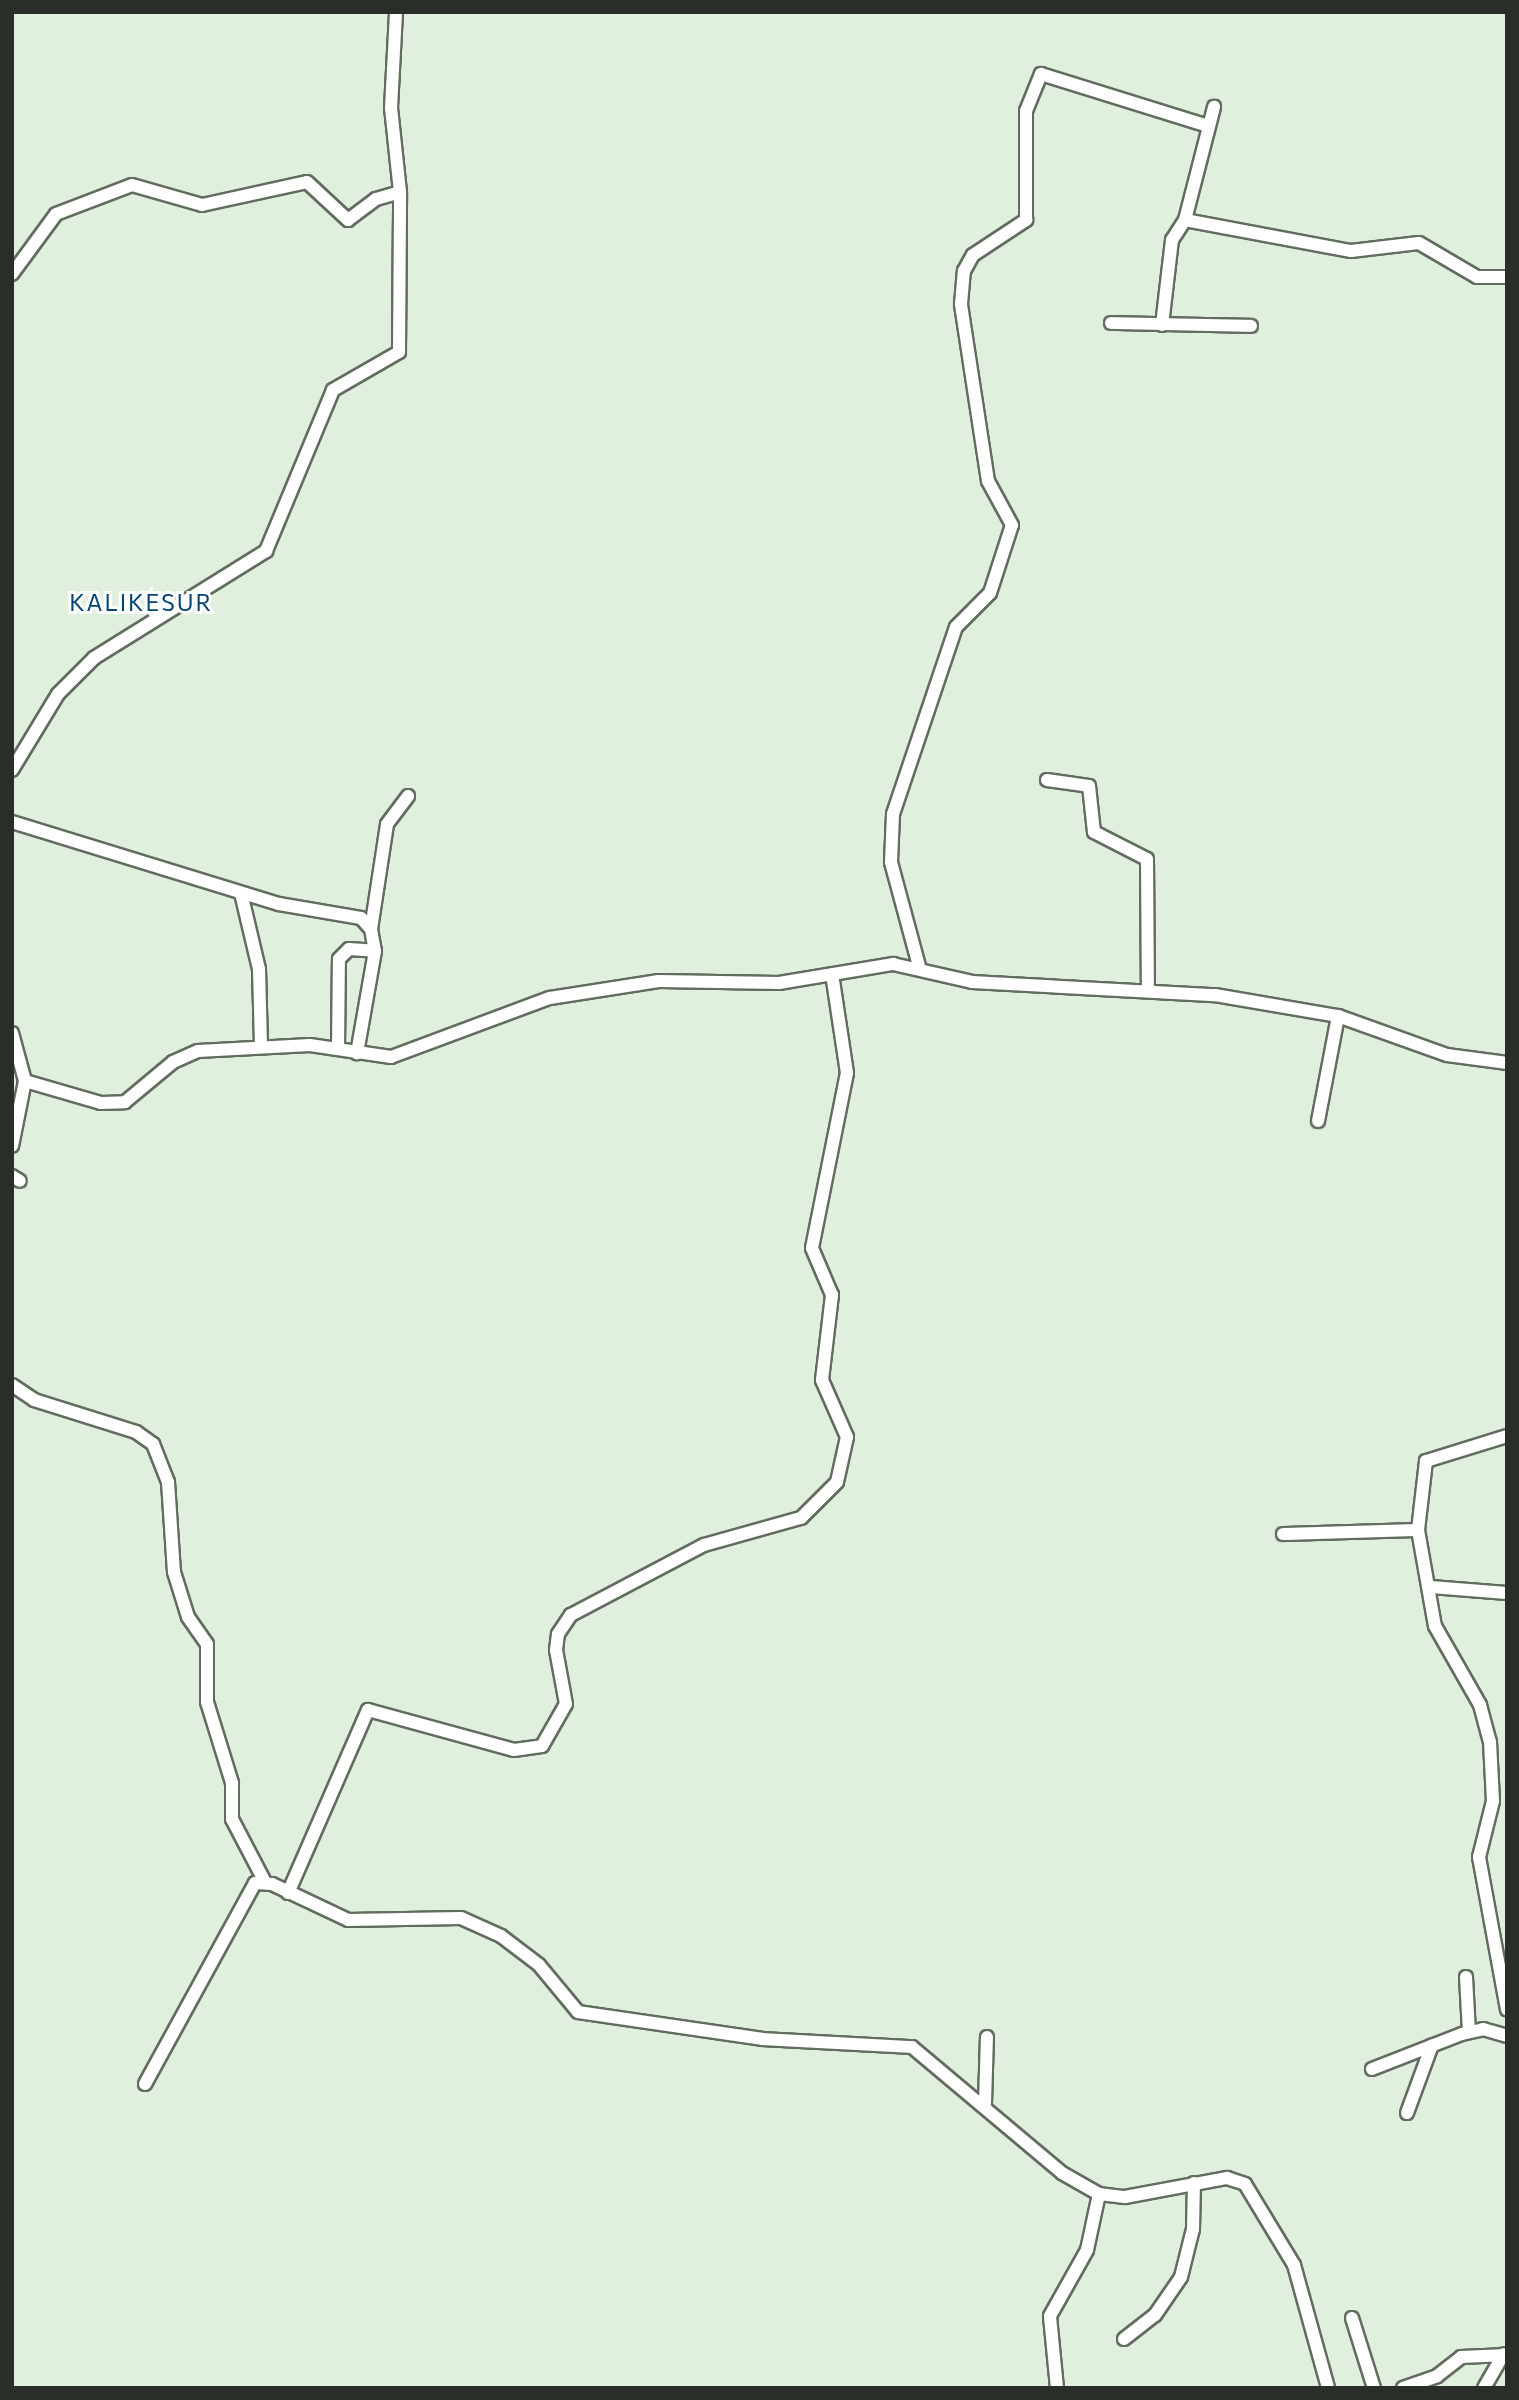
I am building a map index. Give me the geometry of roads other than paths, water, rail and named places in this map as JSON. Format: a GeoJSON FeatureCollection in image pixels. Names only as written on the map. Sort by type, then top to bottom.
{"type":"FeatureCollection","features":[{"type":"Feature","properties":{"kind":"street"},"geometry":{"type":"LineString","coordinates":[[12,769],[58,694],[94,658],[266,551],[333,390],[379,368],[403,344],[400,192],[391,108],[397,12]]}},
{"type":"Feature","properties":{"kind":"street"},"geometry":{"type":"LineString","coordinates":[[919,966],[891,862],[894,814],[956,627],[990,593],[1012,525],[988,481],[961,304],[964,271],[974,255],[1026,219],[1026,111],[1041,74],[1208,126]]}},
{"type":"Feature","properties":{"kind":"street"},"geometry":{"type":"LineString","coordinates":[[1162,325],[1172,240],[1185,220],[1214,107]]}},
{"type":"Feature","properties":{"kind":"street"},"geometry":{"type":"LineString","coordinates":[[12,274],[56,214],[132,185],[202,205],[312,183],[348,220],[376,199],[400,192]]}},
{"type":"Feature","properties":{"kind":"street"},"geometry":{"type":"LineString","coordinates":[[1185,220],[1351,251],[1419,243],[1477,277],[1507,276]]}},
{"type":"Feature","properties":{"kind":"street"},"geometry":{"type":"LineString","coordinates":[[1111,323],[1251,326]]}},
{"type":"Feature","properties":{"kind":"street"},"geometry":{"type":"LineString","coordinates":[[1047,780],[1089,786],[1094,832],[1147,859],[1148,989]]}},
{"type":"Feature","properties":{"kind":"street"},"geometry":{"type":"LineString","coordinates":[[357,1052],[375,951],[371,929],[387,824],[408,796]]}},
{"type":"Feature","properties":{"kind":"street"},"geometry":{"type":"LineString","coordinates":[[12,822],[241,893],[349,911],[371,929]]}},
{"type":"Feature","properties":{"kind":"street"},"geometry":{"type":"LineString","coordinates":[[241,893],[259,969],[261,1047]]}},
{"type":"Feature","properties":{"kind":"street"},"geometry":{"type":"LineString","coordinates":[[338,1049],[339,959],[349,948],[375,951]]}},
{"type":"Feature","properties":{"kind":"street"},"geometry":{"type":"LineString","coordinates":[[25,1081],[101,1103],[125,1102],[173,1062],[198,1051],[261,1047],[338,1049],[400,1055],[550,999],[607,988],[659,981],[779,983],[832,974],[919,966],[972,982],[1148,989],[1338,1016],[1447,1055],[1507,1063]]}},
{"type":"Feature","properties":{"kind":"street"},"geometry":{"type":"LineString","coordinates":[[288,1893],[368,1710],[514,1750],[541,1746],[566,1704],[556,1650],[558,1634],[571,1615],[704,1545],[802,1518],[837,1482],[846,1437],[822,1380],[832,1295],[812,1248],[846,1073],[832,974]]}},
{"type":"Feature","properties":{"kind":"street"},"geometry":{"type":"LineString","coordinates":[[1318,1121],[1338,1016]]}},
{"type":"Feature","properties":{"kind":"street"},"geometry":{"type":"LineString","coordinates":[[12,1033],[25,1081],[12,1146]]}},
{"type":"Feature","properties":{"kind":"street"},"geometry":{"type":"LineString","coordinates":[[12,1385],[34,1401],[136,1432],[153,1444],[168,1482],[174,1572],[188,1617],[207,1644],[207,1702],[232,1783],[232,1819],[265,1882],[348,1920],[478,1923],[540,1965],[578,2012],[763,2039],[901,2043],[985,2103],[1062,2173],[1099,2194],[1125,2197],[1194,2183],[1236,2180],[1262,2206],[1293,2264],[1328,2388]]}},
{"type":"Feature","properties":{"kind":"street"},"geometry":{"type":"LineString","coordinates":[[1507,1436],[1426,1461],[1418,1530],[1431,1587],[1435,1626],[1480,1705],[1490,1742],[1493,1801],[1479,1857],[1507,2009]]}},
{"type":"Feature","properties":{"kind":"street"},"geometry":{"type":"LineString","coordinates":[[1283,1534],[1418,1530]]}},
{"type":"Feature","properties":{"kind":"street"},"geometry":{"type":"LineString","coordinates":[[1431,1587],[1507,1593]]}},
{"type":"Feature","properties":{"kind":"street"},"geometry":{"type":"LineString","coordinates":[[145,2084],[238,1906],[255,1884],[265,1882]]}},
{"type":"Feature","properties":{"kind":"street"},"geometry":{"type":"LineString","coordinates":[[1466,1977],[1469,2032]]}},
{"type":"Feature","properties":{"kind":"street"},"geometry":{"type":"LineString","coordinates":[[1372,2069],[1469,2032],[1507,2036]]}},
{"type":"Feature","properties":{"kind":"street"},"geometry":{"type":"LineString","coordinates":[[985,2103],[987,2037]]}},
{"type":"Feature","properties":{"kind":"street"},"geometry":{"type":"LineString","coordinates":[[1407,2113],[1432,2045]]}},
{"type":"Feature","properties":{"kind":"street"},"geometry":{"type":"LineString","coordinates":[[1124,2339],[1155,2315],[1181,2277],[1193,2229],[1194,2183]]}},
{"type":"Feature","properties":{"kind":"street"},"geometry":{"type":"LineString","coordinates":[[1057,2388],[1050,2316],[1087,2250],[1099,2194]]}},
{"type":"Feature","properties":{"kind":"street"},"geometry":{"type":"LineString","coordinates":[[1352,2318],[1374,2388]]}},
{"type":"Feature","properties":{"kind":"street"},"geometry":{"type":"LineString","coordinates":[[1403,2388],[1437,2376],[1461,2357],[1505,2354]]}},
{"type":"Feature","properties":{"kind":"street"},"geometry":{"type":"LineString","coordinates":[[1484,2388],[1505,2354]]}},
{"type":"Feature","properties":{"kind":"district","name":"KALIKESUR"},"geometry":{"type":"Point","coordinates":[141,602]}}]}
